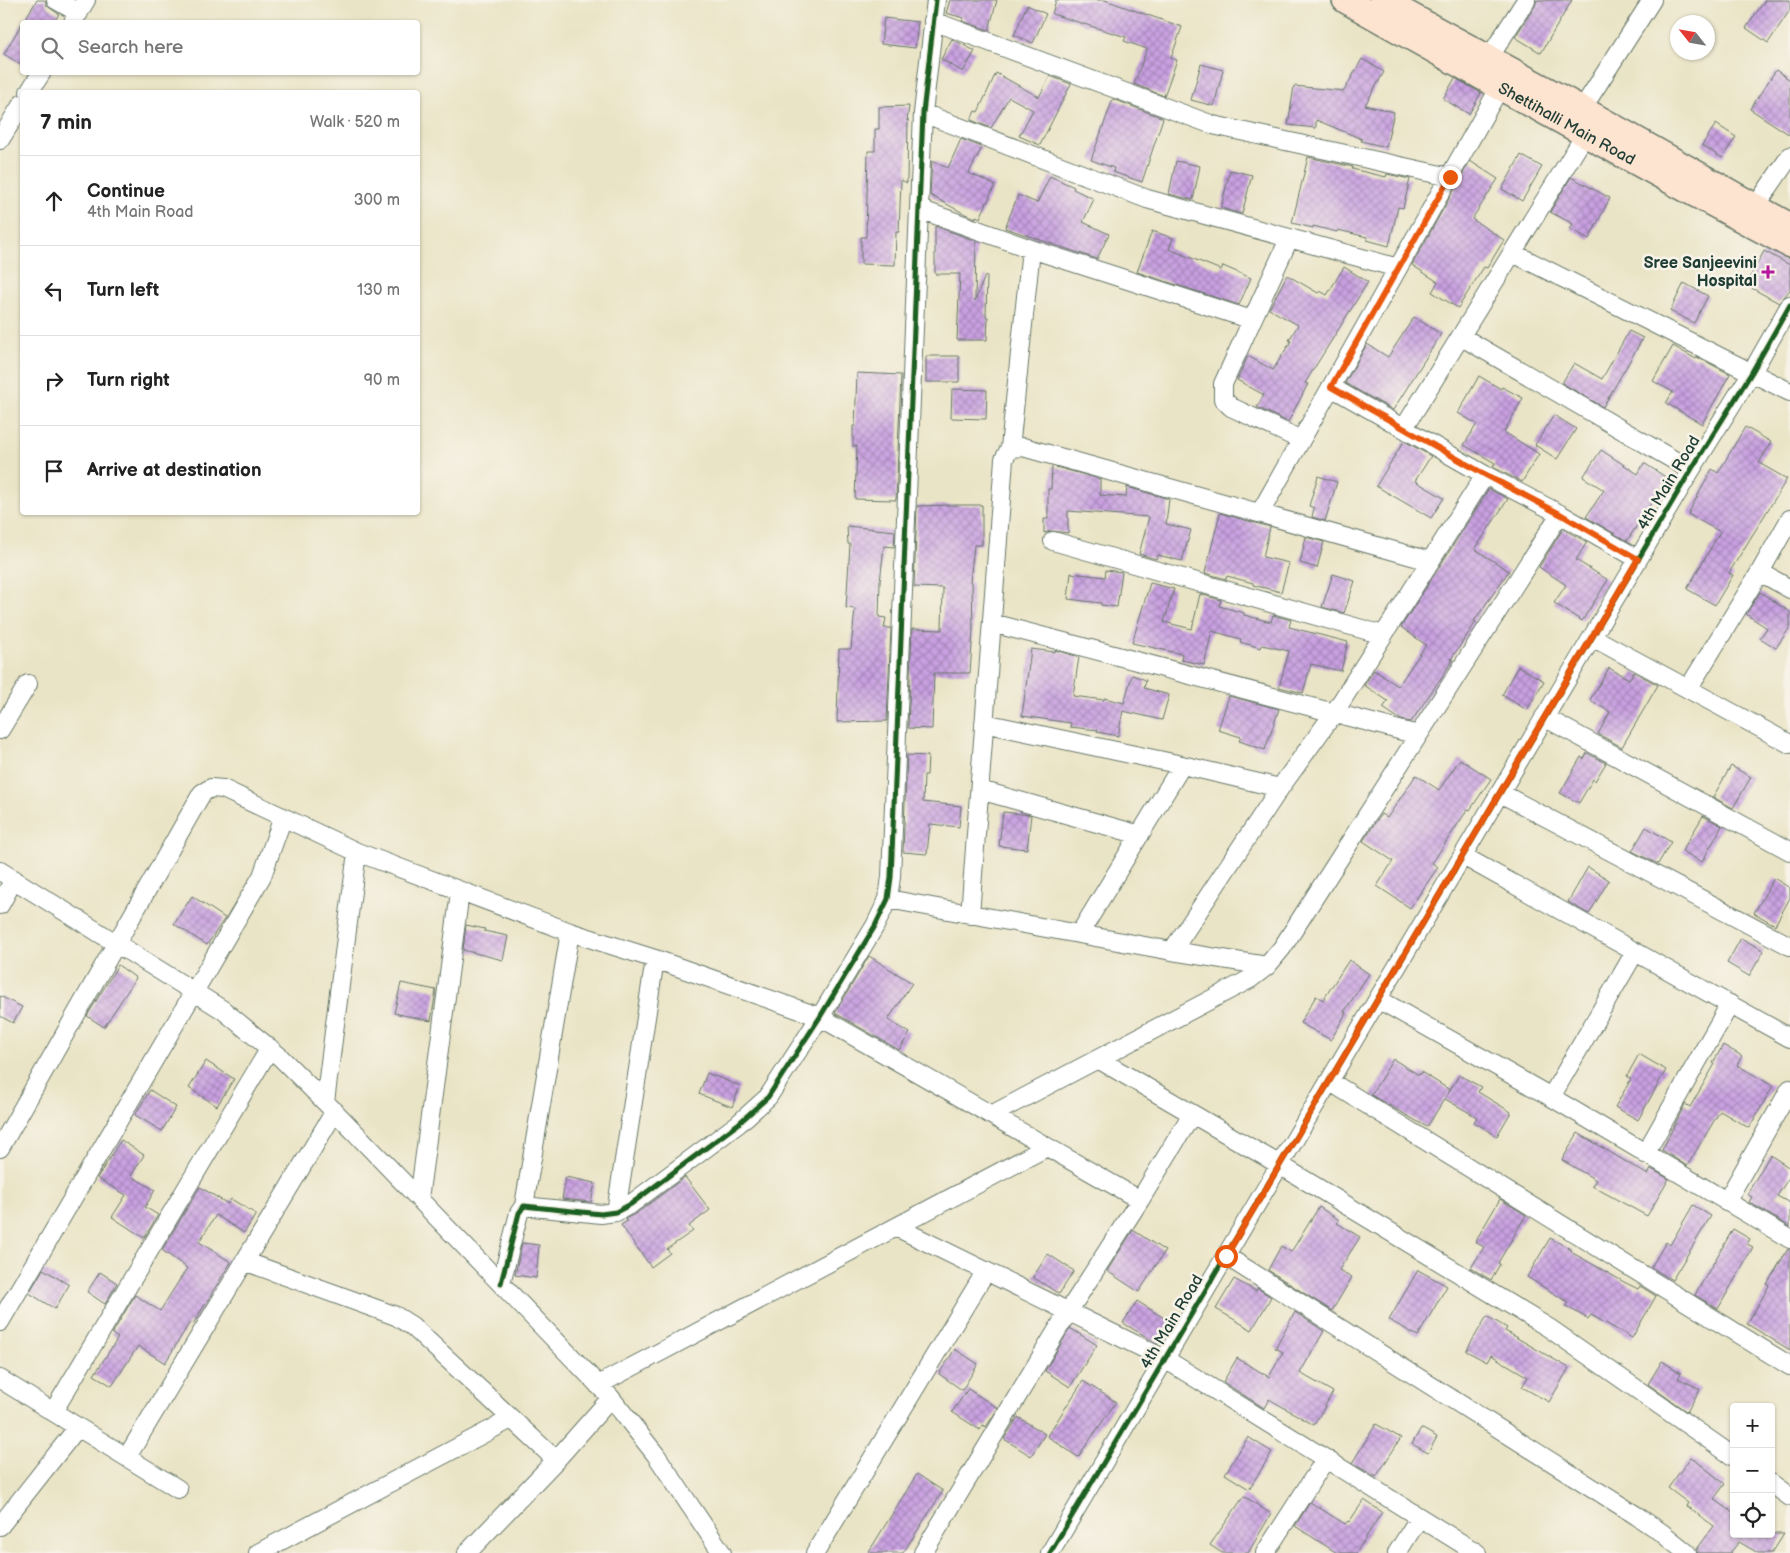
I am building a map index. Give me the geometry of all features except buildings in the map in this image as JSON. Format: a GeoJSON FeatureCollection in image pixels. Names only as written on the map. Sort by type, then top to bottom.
{"type":"FeatureCollection","features":[{"type":"Feature","properties":{"kind":"main road","name":"Shettihalli Main Road"},"geometry":{"type":"LineString","coordinates":[[1345,0],[1585,135],[1750,214],[1790,226]]}},
{"type":"Feature","properties":{"kind":"main road","name":"Shettihalli Main Road"},"geometry":{"type":"LineString","coordinates":[[1382,0],[1582,109],[1750,214],[1790,245]]}},
{"type":"Feature","properties":{"kind":"street"},"geometry":{"type":"LineString","coordinates":[[56,0],[79,12]]}},
{"type":"Feature","properties":{"kind":"street"},"geometry":{"type":"LineString","coordinates":[[524,1206],[602,1214],[616,1212],[631,1204],[738,1124],[768,1097],[820,1018],[875,926],[888,899],[891,877],[923,113],[936,0]]}},
{"type":"Feature","properties":{"kind":"street"},"geometry":{"type":"LineString","coordinates":[[1489,58],[1526,0]]}},
{"type":"Feature","properties":{"kind":"street"},"geometry":{"type":"LineString","coordinates":[[1582,109],[1652,0]]}},
{"type":"Feature","properties":{"kind":"street"},"geometry":{"type":"LineString","coordinates":[[933,21],[1213,124],[1450,177]]}},
{"type":"Feature","properties":{"kind":"street"},"geometry":{"type":"LineString","coordinates":[[31,90],[40,75]]}},
{"type":"Feature","properties":{"kind":"street"},"geometry":{"type":"LineString","coordinates":[[1260,513],[1500,87]]}},
{"type":"Feature","properties":{"kind":"street"},"geometry":{"type":"LineString","coordinates":[[0,140],[20,107]]}},
{"type":"Feature","properties":{"kind":"street"},"geometry":{"type":"LineString","coordinates":[[923,113],[1147,199],[1398,268]]}},
{"type":"Feature","properties":{"kind":"street"},"geometry":{"type":"LineString","coordinates":[[1404,428],[1585,135]]}},
{"type":"Feature","properties":{"kind":"street"},"geometry":{"type":"LineString","coordinates":[[1750,214],[1790,156]]}},
{"type":"Feature","properties":{"kind":"street"},"geometry":{"type":"LineString","coordinates":[[919,209],[1031,249],[1252,320]]}},
{"type":"Feature","properties":{"kind":"street"},"geometry":{"type":"LineString","coordinates":[[1289,239],[1223,384],[1223,399],[1231,407],[1301,440]]}},
{"type":"Feature","properties":{"kind":"street"},"geometry":{"type":"LineString","coordinates":[[970,915],[1004,460],[1010,448],[1031,249]]}},
{"type":"Feature","properties":{"kind":"street"},"geometry":{"type":"LineString","coordinates":[[1513,253],[1790,392]]}},
{"type":"Feature","properties":{"kind":"street","name":"4th Main Road"},"geometry":{"type":"LineString","coordinates":[[1050,1553],[1638,559],[1752,372],[1790,304]]}},
{"type":"Feature","properties":{"kind":"street"},"geometry":{"type":"LineString","coordinates":[[1462,336],[1691,470]]}},
{"type":"Feature","properties":{"kind":"street"},"geometry":{"type":"LineString","coordinates":[[1331,387],[1638,559]]}},
{"type":"Feature","properties":{"kind":"street"},"geometry":{"type":"LineString","coordinates":[[1010,448],[1023,447],[1430,561]]}},
{"type":"Feature","properties":{"kind":"street"},"geometry":{"type":"LineString","coordinates":[[1172,951],[1280,788],[1334,713],[1484,474]]}},
{"type":"Feature","properties":{"kind":"street"},"geometry":{"type":"LineString","coordinates":[[991,1115],[1250,979],[1267,966],[1282,948],[1560,514]]}},
{"type":"Feature","properties":{"kind":"street"},"geometry":{"type":"LineString","coordinates":[[1688,689],[1760,572],[1790,519]]}},
{"type":"Feature","properties":{"kind":"street"},"geometry":{"type":"LineString","coordinates":[[1053,541],[1383,635]]}},
{"type":"Feature","properties":{"kind":"street"},"geometry":{"type":"LineString","coordinates":[[1760,572],[1790,588]]}},
{"type":"Feature","properties":{"kind":"street"},"geometry":{"type":"LineString","coordinates":[[992,624],[1418,735]]}},
{"type":"Feature","properties":{"kind":"street"},"geometry":{"type":"LineString","coordinates":[[1592,637],[1790,744]]}},
{"type":"Feature","properties":{"kind":"street"},"geometry":{"type":"LineString","coordinates":[[0,730],[28,684]]}},
{"type":"Feature","properties":{"kind":"street"},"geometry":{"type":"LineString","coordinates":[[1544,718],[1790,851]]}},
{"type":"Feature","properties":{"kind":"street"},"geometry":{"type":"LineString","coordinates":[[984,723],[1280,788]]}},
{"type":"Feature","properties":{"kind":"street"},"geometry":{"type":"LineString","coordinates":[[1080,934],[1182,765]]}},
{"type":"Feature","properties":{"kind":"street"},"geometry":{"type":"LineString","coordinates":[[0,1148],[202,793],[211,788],[223,789],[357,852],[460,892],[820,1018],[1140,1200]]}},
{"type":"Feature","properties":{"kind":"street"},"geometry":{"type":"LineString","coordinates":[[980,790],[1140,835]]}},
{"type":"Feature","properties":{"kind":"street"},"geometry":{"type":"LineString","coordinates":[[1500,793],[1790,946]]}},
{"type":"Feature","properties":{"kind":"street"},"geometry":{"type":"LineString","coordinates":[[0,1322],[262,876],[282,817]]}},
{"type":"Feature","properties":{"kind":"street"},"geometry":{"type":"LineString","coordinates":[[127,1457],[244,1261],[330,1106],[357,852]]}},
{"type":"Feature","properties":{"kind":"street"},"geometry":{"type":"LineString","coordinates":[[1463,856],[1790,1038]]}},
{"type":"Feature","properties":{"kind":"street"},"geometry":{"type":"LineString","coordinates":[[0,905],[7,875],[223,1010],[270,1048],[330,1106],[610,1398],[656,1455],[722,1553]]}},
{"type":"Feature","properties":{"kind":"street"},"geometry":{"type":"LineString","coordinates":[[419,1199],[460,892]]}},
{"type":"Feature","properties":{"kind":"street"},"geometry":{"type":"LineString","coordinates":[[888,899],[1172,951],[1267,966]]}},
{"type":"Feature","properties":{"kind":"street"},"geometry":{"type":"LineString","coordinates":[[501,1283],[519,1213],[524,1206],[570,932]]}},
{"type":"Feature","properties":{"kind":"street"},"geometry":{"type":"LineString","coordinates":[[1551,1097],[1635,952]]}},
{"type":"Feature","properties":{"kind":"street"},"geometry":{"type":"LineString","coordinates":[[616,1212],[655,959]]}},
{"type":"Feature","properties":{"kind":"street"},"geometry":{"type":"LineString","coordinates":[[1378,999],[1551,1097],[1790,1239]]}},
{"type":"Feature","properties":{"kind":"street"},"geometry":{"type":"LineString","coordinates":[[1645,1154],[1730,1004]]}},
{"type":"Feature","properties":{"kind":"street"},"geometry":{"type":"LineString","coordinates":[[53,1412],[270,1048]]}},
{"type":"Feature","properties":{"kind":"street"},"geometry":{"type":"LineString","coordinates":[[1098,1059],[1280,1165],[1549,1328],[1730,1454]]}},
{"type":"Feature","properties":{"kind":"street"},"geometry":{"type":"LineString","coordinates":[[1329,1081],[1790,1366]]}},
{"type":"Feature","properties":{"kind":"street"},"geometry":{"type":"LineString","coordinates":[[1726,1202],[1790,1089]]}},
{"type":"Feature","properties":{"kind":"street"},"geometry":{"type":"LineString","coordinates":[[923,1553],[1068,1312],[1140,1200],[1192,1114]]}},
{"type":"Feature","properties":{"kind":"street"},"geometry":{"type":"LineString","coordinates":[[598,1385],[1047,1147]]}},
{"type":"Feature","properties":{"kind":"street"},"geometry":{"type":"LineString","coordinates":[[896,1227],[1164,1360],[1478,1553]]}},
{"type":"Feature","properties":{"kind":"street"},"geometry":{"type":"LineString","coordinates":[[1226,1256],[1637,1516],[1687,1553]]}},
{"type":"Feature","properties":{"kind":"street"},"geometry":{"type":"LineString","coordinates":[[244,1261],[396,1316],[412,1326],[556,1460]]}},
{"type":"Feature","properties":{"kind":"street"},"geometry":{"type":"LineString","coordinates":[[815,1553],[986,1271]]}},
{"type":"Feature","properties":{"kind":"street"},"geometry":{"type":"LineString","coordinates":[[0,1380],[178,1489]]}},
{"type":"Feature","properties":{"kind":"street"},"geometry":{"type":"LineString","coordinates":[[467,1553],[556,1460],[610,1398]]}},
{"type":"Feature","properties":{"kind":"street"},"geometry":{"type":"LineString","coordinates":[[258,1553],[511,1419]]}},
{"type":"Feature","properties":{"kind":"street"},"geometry":{"type":"LineString","coordinates":[[0,1526],[78,1427]]}},
{"type":"Feature","properties":{"kind":"street"},"geometry":{"type":"LineString","coordinates":[[1265,1553],[1325,1460]]}},
{"type":"Feature","properties":{"kind":"street"},"geometry":{"type":"LineString","coordinates":[[1775,1487],[1790,1497]]}},
{"type":"Feature","properties":{"kind":"street"},"geometry":{"type":"LineString","coordinates":[[1397,1553],[1419,1518]]}},
{"type":"Feature","properties":{"kind":"cycle path"},"geometry":{"type":"LineString","coordinates":[[501,1283],[519,1213],[524,1206],[601,1214],[616,1212],[631,1204],[738,1124],[768,1097],[820,1017],[875,926],[888,899],[891,877],[923,113],[936,0]]}},
{"type":"Feature","properties":{"kind":"cycle path"},"geometry":{"type":"LineString","coordinates":[[1050,1553],[1790,305]]}},
{"type":"Feature","properties":{"kind":"place","name":"Sree Sanjeevini Hospital"},"geometry":{"type":"Point","coordinates":[1768,272]}},
{"type":"Feature","properties":{"kind":"route"},"geometry":{"type":"LineString","coordinates":[[1226,1256],[1638,559],[1331,387],[1450,177]]}}]}
